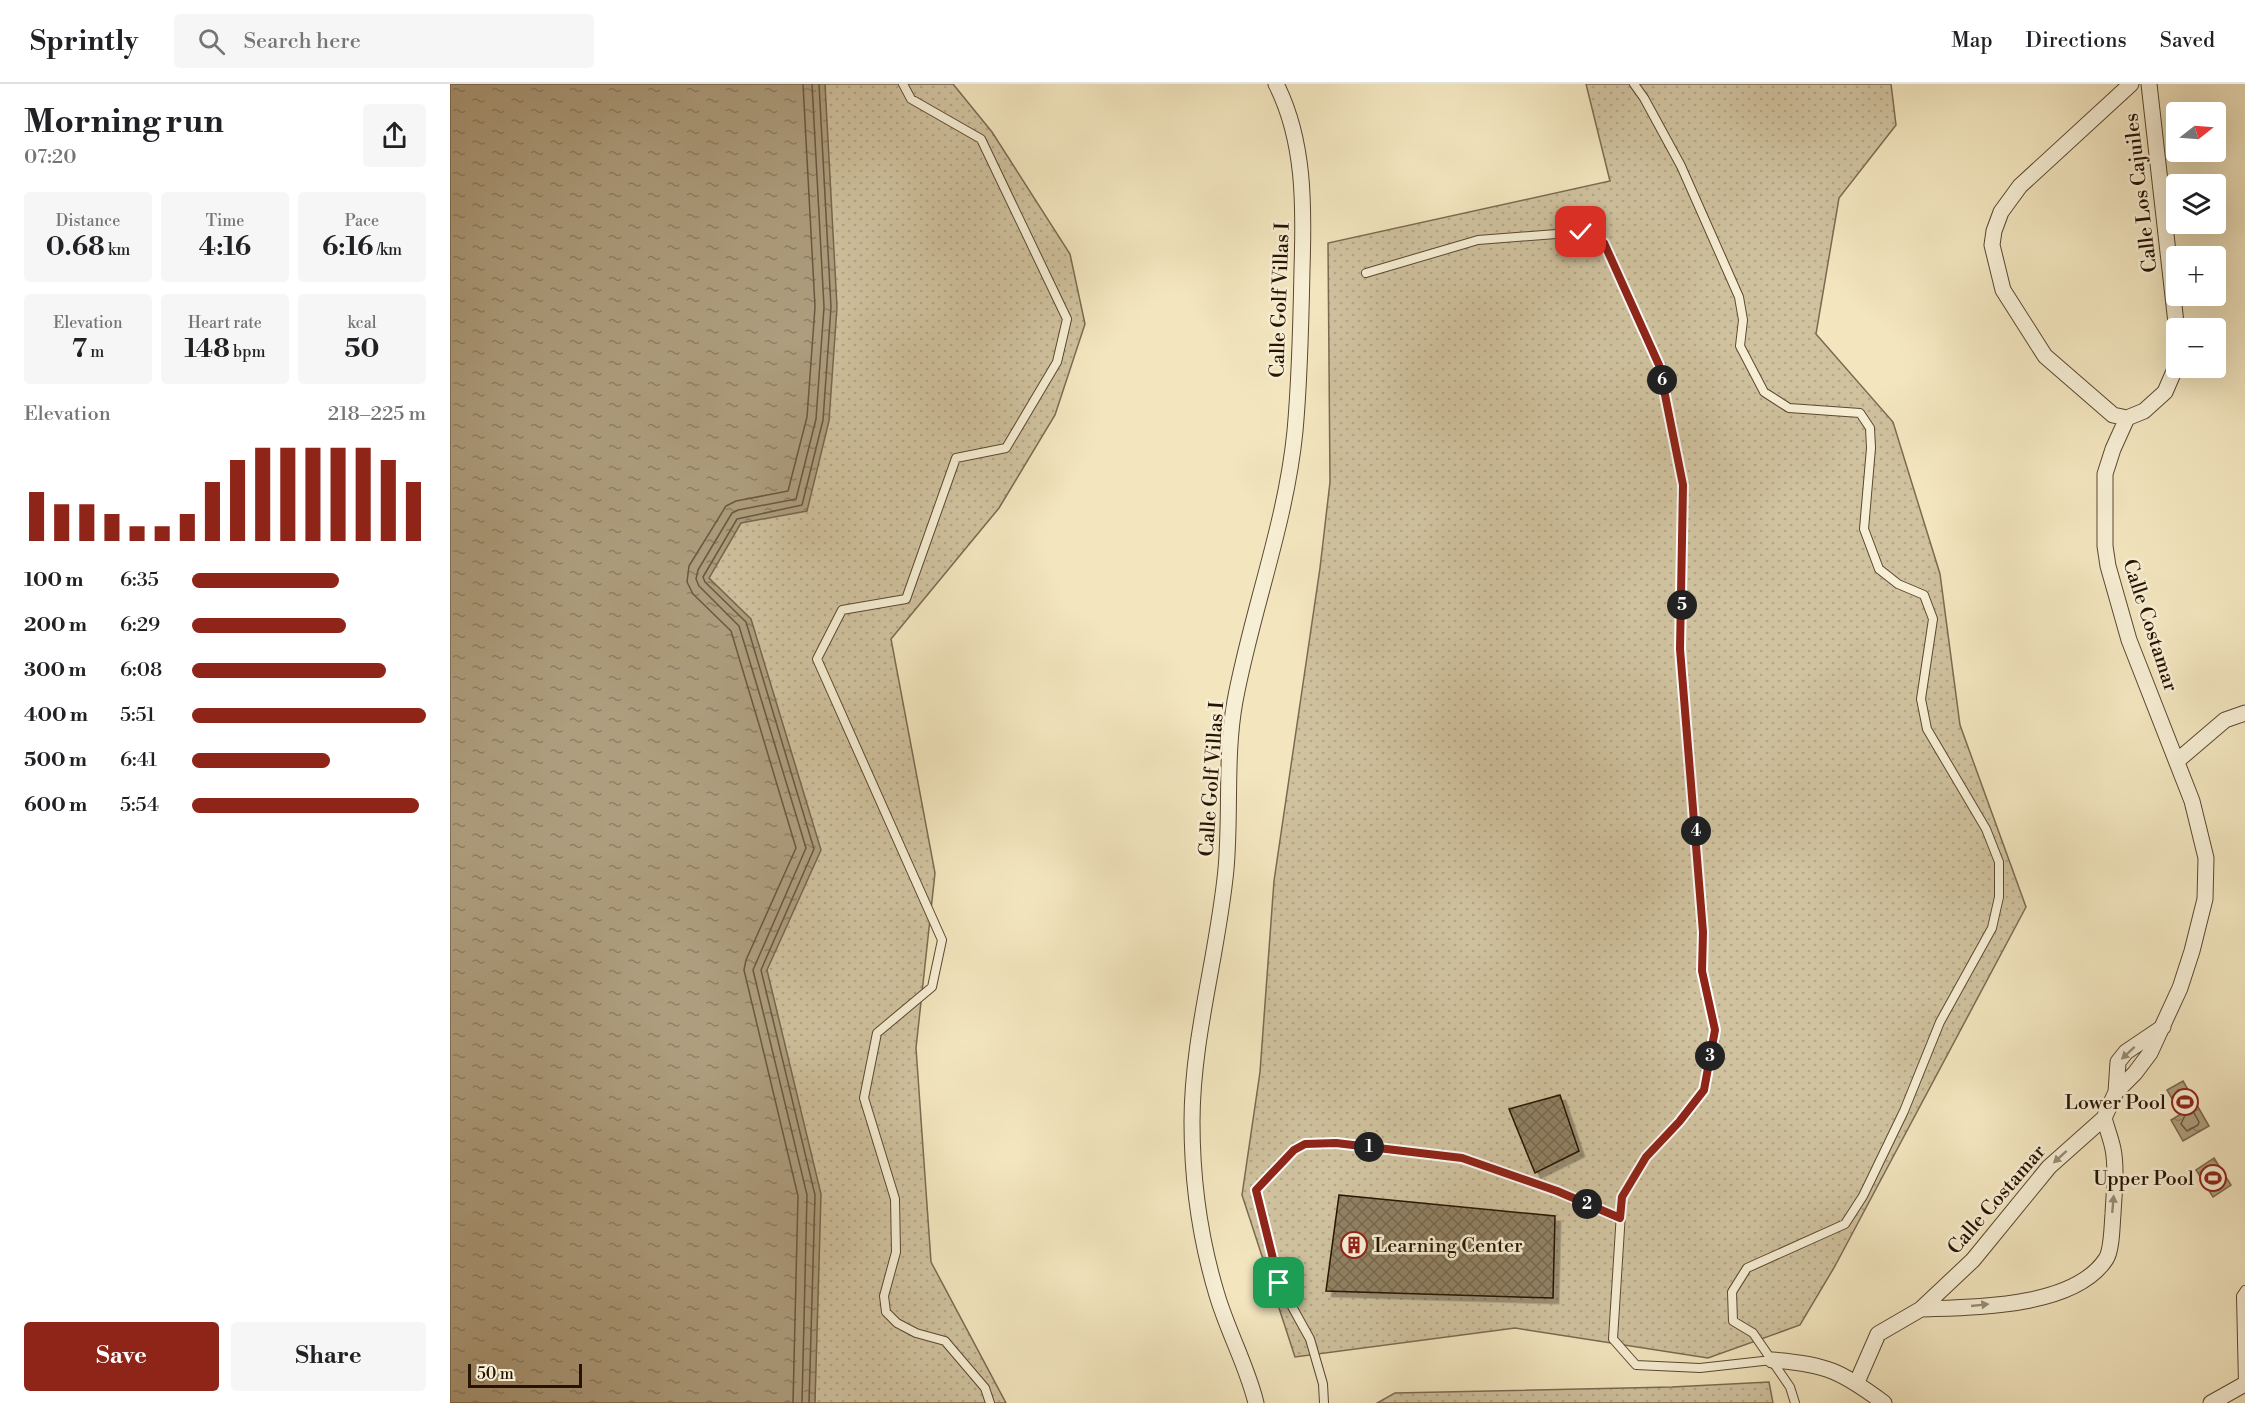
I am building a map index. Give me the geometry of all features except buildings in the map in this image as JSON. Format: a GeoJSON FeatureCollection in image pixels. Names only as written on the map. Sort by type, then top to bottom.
{"type":"FeatureCollection","features":[{"type":"Feature","properties":{"kind":"street","name":"Calle Golf Villas I"},"geometry":{"type":"LineString","coordinates":[[1256,1403],[1218,1297],[1203,1242],[1193,1175],[1192,1119],[1196,1058],[1218,939],[1226,866],[1228,770],[1235,703],[1278,526],[1295,432],[1304,205],[1296,144],[1286,102],[1276,84]]}},
{"type":"Feature","properties":{"kind":"street"},"geometry":{"type":"LineString","coordinates":[[2127,418],[2113,415],[2045,356],[2003,290],[1992,244],[2001,212],[2020,186],[2131,84]]}},
{"type":"Feature","properties":{"kind":"street","name":"Calle Los Cajuiles"},"geometry":{"type":"LineString","coordinates":[[2127,418],[2144,411],[2165,392],[2175,369],[2176,323],[2149,84]]}},
{"type":"Feature","properties":{"kind":"street","name":"Calle Costamar"},"geometry":{"type":"LineString","coordinates":[[1857,1382],[1878,1334],[1922,1309],[1973,1260],[2049,1167],[2104,1118],[2116,1092],[2151,1053],[2180,988],[2205,899],[2206,858],[2193,801],[2129,640],[2108,566],[2105,546],[2105,474],[2127,418]]}},
{"type":"Feature","properties":{"kind":"street"},"geometry":{"type":"LineString","coordinates":[[2177,761],[2224,720],[2245,713]]}},
{"type":"Feature","properties":{"kind":"street","name":"Calle Costamar"},"geometry":{"type":"LineString","coordinates":[[1922,1309],[1956,1308],[2026,1300],[2061,1291],[2090,1277],[2108,1257],[2111,1229],[2114,1151],[2104,1118]]}},
{"type":"Feature","properties":{"kind":"street"},"geometry":{"type":"LineString","coordinates":[[1772,1360],[1804,1362],[1832,1369],[1857,1382],[1884,1403]]}},
{"type":"Feature","properties":{"kind":"street"},"geometry":{"type":"LineString","coordinates":[[2211,1403],[2244,1384]]}},
{"type":"Feature","properties":{"kind":"lane"},"geometry":{"type":"LineString","coordinates":[[903,84],[911,99],[981,139],[1067,319],[1057,362],[1006,448],[956,458],[906,599],[842,610],[817,659],[942,940],[932,987],[877,1033],[864,1098],[895,1199],[896,1252],[884,1296],[886,1312],[897,1323],[916,1333],[945,1341],[985,1388],[990,1403]]}},
{"type":"Feature","properties":{"kind":"lane"},"geometry":{"type":"LineString","coordinates":[[1634,84],[1681,166],[1739,297],[1743,320],[1740,346],[1764,392],[1789,408],[1860,413],[1870,428],[1871,448],[1864,529],[1879,569],[1898,584],[1924,595],[1933,619],[1921,699],[1927,729],[1986,829],[2000,862],[1999,897],[1992,928],[1940,1022],[1904,1112],[1863,1196],[1845,1224],[1747,1269],[1732,1292],[1733,1321],[1753,1333],[1790,1387],[1795,1403]]}},
{"type":"Feature","properties":{"kind":"lane"},"geometry":{"type":"LineString","coordinates":[[1366,273],[1478,240],[1581,232],[1604,243],[1659,365],[1683,485],[1680,649],[1703,932],[1702,971],[1715,1030],[1704,1090],[1679,1122],[1646,1157],[1622,1197],[1613,1339],[1636,1365],[1700,1368],[1772,1360]]}},
{"type":"Feature","properties":{"kind":"lane"},"geometry":{"type":"LineString","coordinates":[[1324,1403],[1323,1384],[1310,1339],[1279,1283],[1256,1190],[1294,1150],[1305,1144],[1336,1143],[1462,1158],[1557,1191],[1620,1218]]}},
{"type":"Feature","properties":{"kind":"lane"},"geometry":{"type":"LineString","coordinates":[[2244,1384],[2244,1325],[2241,1296],[2245,1290]]}},
{"type":"Feature","properties":{"kind":"shaded area"},"geometry":{"type":"Polygon","coordinates":[[[801,84],[953,84],[992,132],[1070,254],[1085,324],[1055,415],[999,508],[891,639],[935,873],[916,1048],[931,1262],[1006,1403],[773,1403],[680,581],[801,84]]]}},
{"type":"Feature","properties":{"kind":"shaded area"},"geometry":{"type":"Polygon","coordinates":[[[1586,84],[1891,84],[1896,125],[1839,198],[1816,334],[1893,422],[1940,574],[1960,725],[2026,907],[1835,1266],[1800,1325],[1708,1358],[1515,1328],[1295,1357],[1242,1195],[1260,1072],[1274,881],[1320,568],[1330,482],[1328,243],[1610,181],[1586,84]]]}},
{"type":"Feature","properties":{"kind":"shaded area"},"geometry":{"type":"Polygon","coordinates":[[[1769,1382],[1773,1403],[1377,1403],[1395,1393],[1672,1387],[1769,1382]]]}},
{"type":"Feature","properties":{"kind":"water"},"geometry":{"type":"Polygon","coordinates":[[[450,84],[825,84],[837,307],[829,421],[807,511],[741,523],[709,578],[751,619],[821,850],[767,970],[821,1194],[815,1403],[450,1403],[450,84]]]}},
{"type":"Feature","properties":{"kind":"water","name":"Lower Pool"},"geometry":{"type":"Polygon","coordinates":[[[2183,1081],[2209,1126],[2183,1141],[2171,1120],[2181,1114],[2167,1090],[2183,1081]]]}},
{"type":"Feature","properties":{"kind":"water","name":"Upper Pool"},"geometry":{"type":"Polygon","coordinates":[[[2214,1158],[2231,1185],[2213,1197],[2196,1170],[2214,1158]]]}},
{"type":"Feature","properties":{"kind":"place","name":"Lower Pool"},"geometry":{"type":"Point","coordinates":[2185,1102]}},
{"type":"Feature","properties":{"kind":"place","name":"Upper Pool"},"geometry":{"type":"Point","coordinates":[2213,1178]}},
{"type":"Feature","properties":{"kind":"place","name":"Learning Center"},"geometry":{"type":"Point","coordinates":[1354,1245]}},
{"type":"Feature","properties":{"kind":"route"},"geometry":{"type":"LineString","coordinates":[[1279,1283],[1256,1190],[1294,1150],[1305,1144],[1336,1143],[1462,1158],[1557,1191],[1620,1218],[1622,1197],[1646,1157],[1679,1122],[1704,1090],[1715,1030],[1702,971],[1703,932],[1680,649],[1683,485],[1659,365],[1604,243],[1581,232]]}}]}
